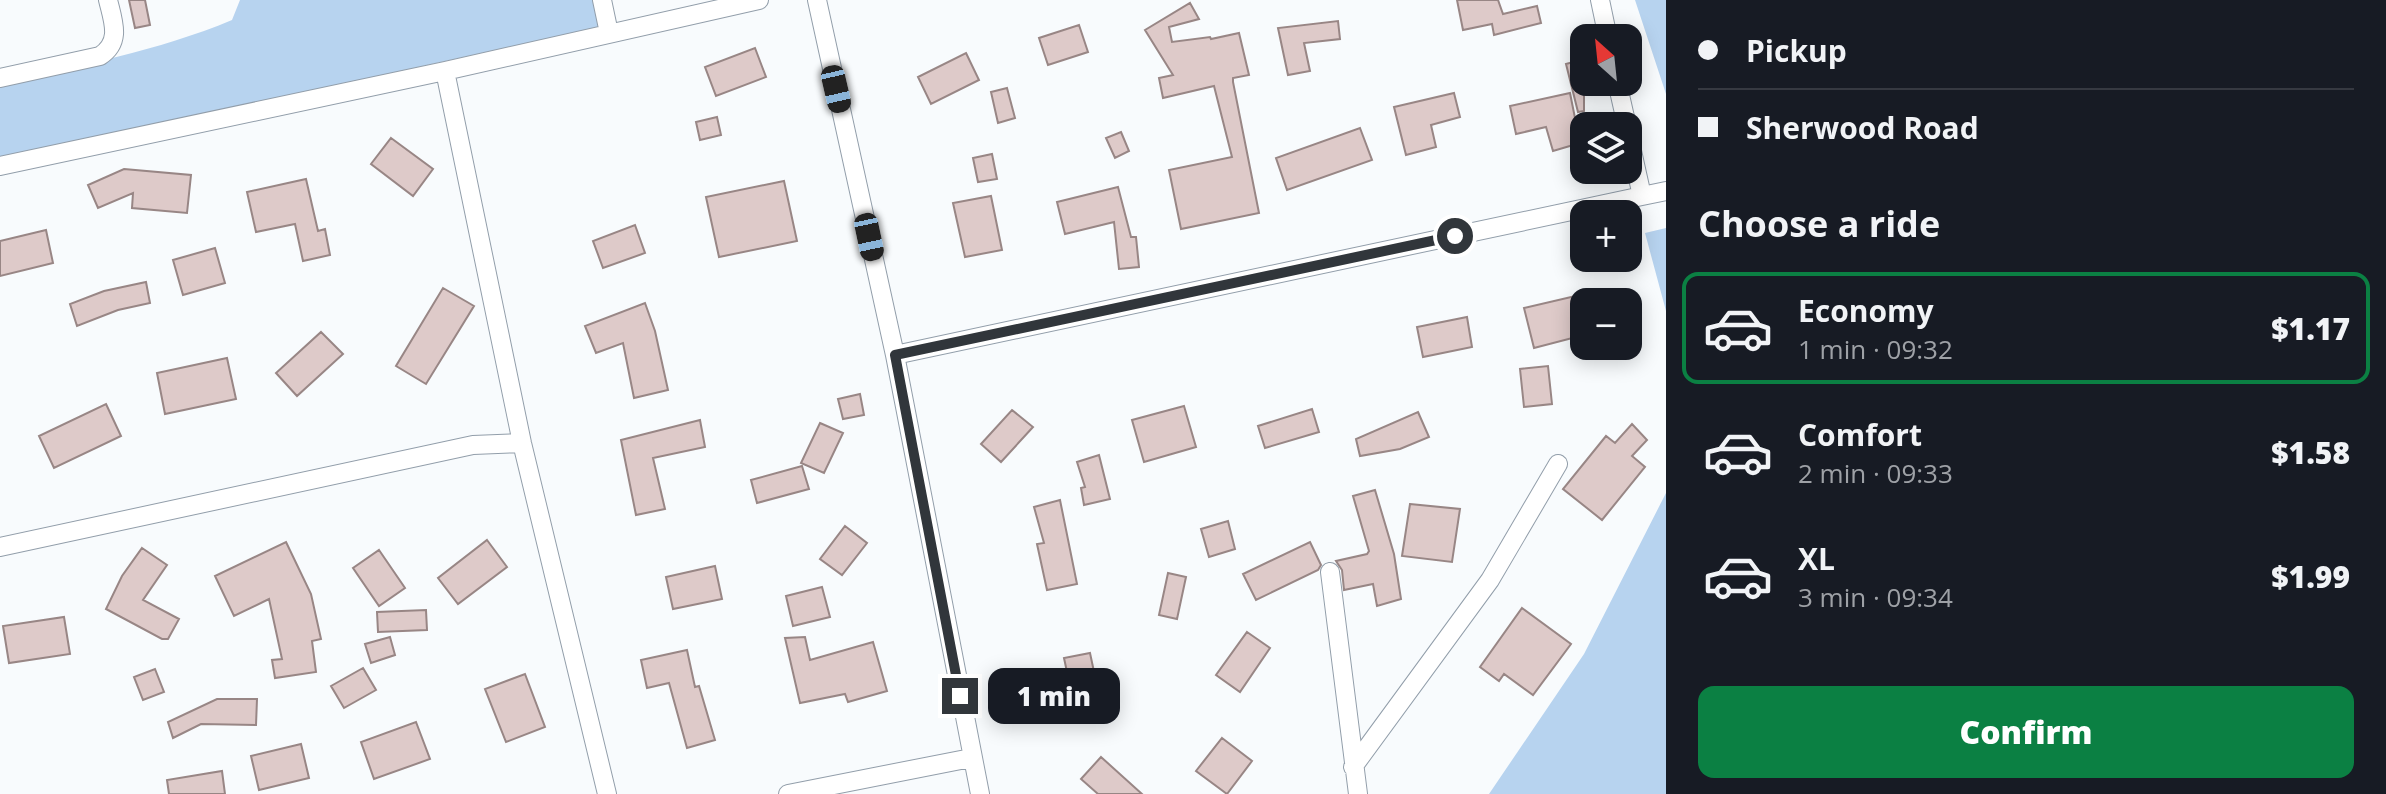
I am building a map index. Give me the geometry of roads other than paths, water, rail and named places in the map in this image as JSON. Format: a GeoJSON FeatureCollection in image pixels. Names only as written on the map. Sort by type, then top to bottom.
{"type":"FeatureCollection","features":[{"type":"Feature","properties":{"kind":"street"},"geometry":{"type":"LineString","coordinates":[[0,78],[100,56],[110,50],[114,27],[108,0]]}},
{"type":"Feature","properties":{"kind":"street"},"geometry":{"type":"LineString","coordinates":[[602,0],[609,33]]}},
{"type":"Feature","properties":{"kind":"street"},"geometry":{"type":"LineString","coordinates":[[0,166],[759,0]]}},
{"type":"Feature","properties":{"kind":"street"},"geometry":{"type":"LineString","coordinates":[[817,0],[895,355],[980,794]]}},
{"type":"Feature","properties":{"kind":"street"},"geometry":{"type":"LineString","coordinates":[[1600,0],[1605,24]]}},
{"type":"Feature","properties":{"kind":"street"},"geometry":{"type":"LineString","coordinates":[[445,71],[522,443],[607,794]]}},
{"type":"Feature","properties":{"kind":"street"},"geometry":{"type":"LineString","coordinates":[[1639,184],[1642,196]]}},
{"type":"Feature","properties":{"kind":"street"},"geometry":{"type":"LineString","coordinates":[[895,355],[1666,191]]}},
{"type":"Feature","properties":{"kind":"street"},"geometry":{"type":"LineString","coordinates":[[0,547],[473,445],[522,443]]}},
{"type":"Feature","properties":{"kind":"street"},"geometry":{"type":"LineString","coordinates":[[1353,767],[1490,580],[1558,464]]}},
{"type":"Feature","properties":{"kind":"street"},"geometry":{"type":"LineString","coordinates":[[1330,572],[1358,794]]}},
{"type":"Feature","properties":{"kind":"street"},"geometry":{"type":"LineString","coordinates":[[788,794],[971,758]]}}]}
